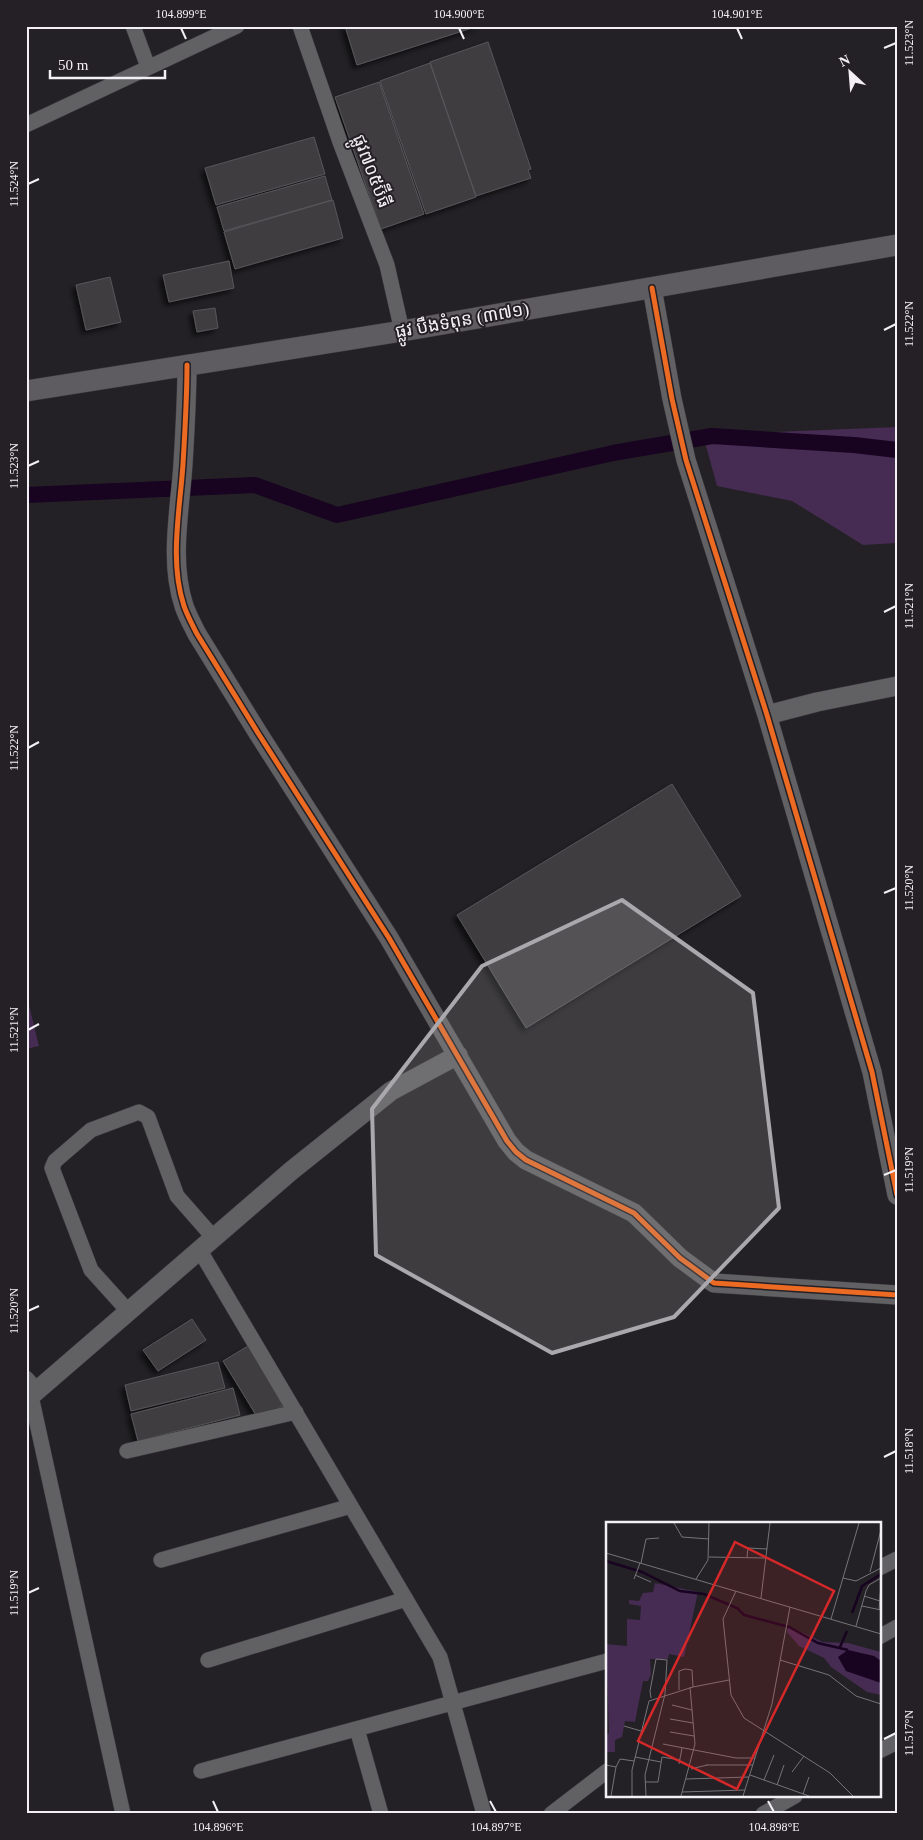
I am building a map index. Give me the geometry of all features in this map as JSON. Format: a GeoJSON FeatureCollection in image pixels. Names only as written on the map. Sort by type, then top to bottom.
{"type":"FeatureCollection","features":[{"type":"Feature","properties":{"kind":"main road","name":"ផ្លូវ បឹងទំពុន (៣៧១)"},"geometry":{"type":"LineString","coordinates":[[26,391],[402,331],[897,245]]}},
{"type":"Feature","properties":{"kind":"street"},"geometry":{"type":"LineString","coordinates":[[133,26],[148,67]]}},
{"type":"Feature","properties":{"kind":"street"},"geometry":{"type":"LineString","coordinates":[[26,125],[237,26]]}},
{"type":"Feature","properties":{"kind":"street","name":"ផ្លូវ៧០៥ប៊ីធី"},"geometry":{"type":"LineString","coordinates":[[300,26],[340,142],[387,264],[402,331]]}},
{"type":"Feature","properties":{"kind":"street"},"geometry":{"type":"LineString","coordinates":[[652,288],[672,399],[686,460],[767,715],[872,1072],[897,1195]]}},
{"type":"Feature","properties":{"kind":"street"},"geometry":{"type":"LineString","coordinates":[[187,365],[177,565],[183,604],[196,634],[390,938],[507,1141],[526,1160],[634,1213],[680,1258],[714,1283],[897,1295]]}},
{"type":"Feature","properties":{"kind":"street"},"geometry":{"type":"LineString","coordinates":[[767,715],[817,702],[897,686]]}},
{"type":"Feature","properties":{"kind":"street"},"geometry":{"type":"LineString","coordinates":[[123,1814],[30,1391],[128,1312],[291,1171],[391,1091],[458,1055]]}},
{"type":"Feature","properties":{"kind":"street"},"geometry":{"type":"LineString","coordinates":[[128,1312],[90,1270],[52,1168],[55,1161],[91,1130],[100,1125],[139,1112],[148,1117],[177,1196],[206,1243],[296,1412],[440,1657],[484,1814]]}},
{"type":"Feature","properties":{"kind":"street"},"geometry":{"type":"LineString","coordinates":[[127,1451],[296,1412]]}},
{"type":"Feature","properties":{"kind":"street"},"geometry":{"type":"LineString","coordinates":[[161,1560],[351,1506]]}},
{"type":"Feature","properties":{"kind":"street"},"geometry":{"type":"LineString","coordinates":[[880,1568],[897,1559]]}},
{"type":"Feature","properties":{"kind":"street"},"geometry":{"type":"LineString","coordinates":[[208,1660],[406,1599]]}},
{"type":"Feature","properties":{"kind":"street"},"geometry":{"type":"LineString","coordinates":[[880,1636],[897,1627]]}},
{"type":"Feature","properties":{"kind":"street"},"geometry":{"type":"LineString","coordinates":[[202,1771],[606,1661]]}},
{"type":"Feature","properties":{"kind":"street"},"geometry":{"type":"LineString","coordinates":[[357,1729],[381,1814]]}},
{"type":"Feature","properties":{"kind":"street"},"geometry":{"type":"LineString","coordinates":[[880,1750],[897,1742]]}},
{"type":"Feature","properties":{"kind":"street"},"geometry":{"type":"LineString","coordinates":[[551,1814],[605,1772]]}},
{"type":"Feature","properties":{"kind":"street"},"geometry":{"type":"LineString","coordinates":[[763,1814],[791,1798]]}},
{"type":"Feature","properties":{"kind":"highlighted area"},"geometry":{"type":"Polygon","coordinates":[[[622,900],[753,993],[779,1208],[674,1317],[552,1353],[376,1255],[372,1109],[482,966],[622,900]]]}},
{"type":"Feature","properties":{"kind":"shaded area"},"geometry":{"type":"Polygon","coordinates":[[[897,427],[897,543],[863,545],[792,501],[717,486],[703,435],[897,427]]]}},
{"type":"Feature","properties":{"kind":"shaded area"},"geometry":{"type":"Polygon","coordinates":[[[26,993],[39,1046],[26,1049],[26,993]]]}},
{"type":"Feature","properties":{"kind":"building"},"geometry":{"type":"Polygon","coordinates":[[[345,26],[478,26],[357,65],[345,26]]]}},
{"type":"Feature","properties":{"kind":"building"},"geometry":{"type":"Polygon","coordinates":[[[488,42],[531,169],[528,170],[531,178],[476,196],[430,62],[488,42]]]}},
{"type":"Feature","properties":{"kind":"building"},"geometry":{"type":"Polygon","coordinates":[[[430,63],[476,197],[426,214],[380,81],[430,63]]]}},
{"type":"Feature","properties":{"kind":"building"},"geometry":{"type":"Polygon","coordinates":[[[379,82],[424,214],[381,229],[335,97],[379,82]]]}},
{"type":"Feature","properties":{"kind":"building"},"geometry":{"type":"Polygon","coordinates":[[[314,137],[325,174],[216,205],[205,168],[314,137]]]}},
{"type":"Feature","properties":{"kind":"building"},"geometry":{"type":"Polygon","coordinates":[[[325,176],[332,200],[224,231],[217,207],[325,176]]]}},
{"type":"Feature","properties":{"kind":"building"},"geometry":{"type":"Polygon","coordinates":[[[333,200],[343,238],[235,269],[224,232],[333,200]]]}},
{"type":"Feature","properties":{"kind":"building"},"geometry":{"type":"Polygon","coordinates":[[[229,261],[234,288],[169,302],[163,275],[229,261]]]}},
{"type":"Feature","properties":{"kind":"building"},"geometry":{"type":"Polygon","coordinates":[[[110,277],[121,322],[86,330],[76,285],[110,277]]]}},
{"type":"Feature","properties":{"kind":"building"},"geometry":{"type":"Polygon","coordinates":[[[215,308],[218,328],[197,332],[193,311],[215,308]]]}},
{"type":"Feature","properties":{"kind":"building"},"geometry":{"type":"Polygon","coordinates":[[[672,784],[741,896],[526,1028],[457,915],[672,784]]]}},
{"type":"Feature","properties":{"kind":"building"},"geometry":{"type":"Polygon","coordinates":[[[192,1319],[206,1340],[158,1371],[143,1350],[192,1319]]]}},
{"type":"Feature","properties":{"kind":"building"},"geometry":{"type":"Polygon","coordinates":[[[248,1346],[284,1405],[259,1420],[223,1361],[248,1346]]]}},
{"type":"Feature","properties":{"kind":"building"},"geometry":{"type":"Polygon","coordinates":[[[218,1362],[225,1388],[131,1411],[125,1385],[218,1362]]]}},
{"type":"Feature","properties":{"kind":"building"},"geometry":{"type":"Polygon","coordinates":[[[233,1388],[240,1415],[138,1441],[131,1414],[233,1388]]]}},
{"type":"Feature","properties":{"kind":"waterway"},"geometry":{"type":"LineString","coordinates":[[26,495],[255,485],[337,515],[613,453],[712,436],[854,445],[897,450]]}},
{"type":"Feature","properties":{"kind":"cycle path"},"geometry":{"type":"LineString","coordinates":[[652,288],[672,399],[686,460],[767,715],[872,1072],[897,1195]]}},
{"type":"Feature","properties":{"kind":"cycle path"},"geometry":{"type":"LineString","coordinates":[[187,365],[182,481],[176,553],[177,571],[184,606],[197,634],[258,733],[389,938],[507,1141],[526,1160],[634,1213],[680,1258],[714,1283],[897,1295]]}}]}
